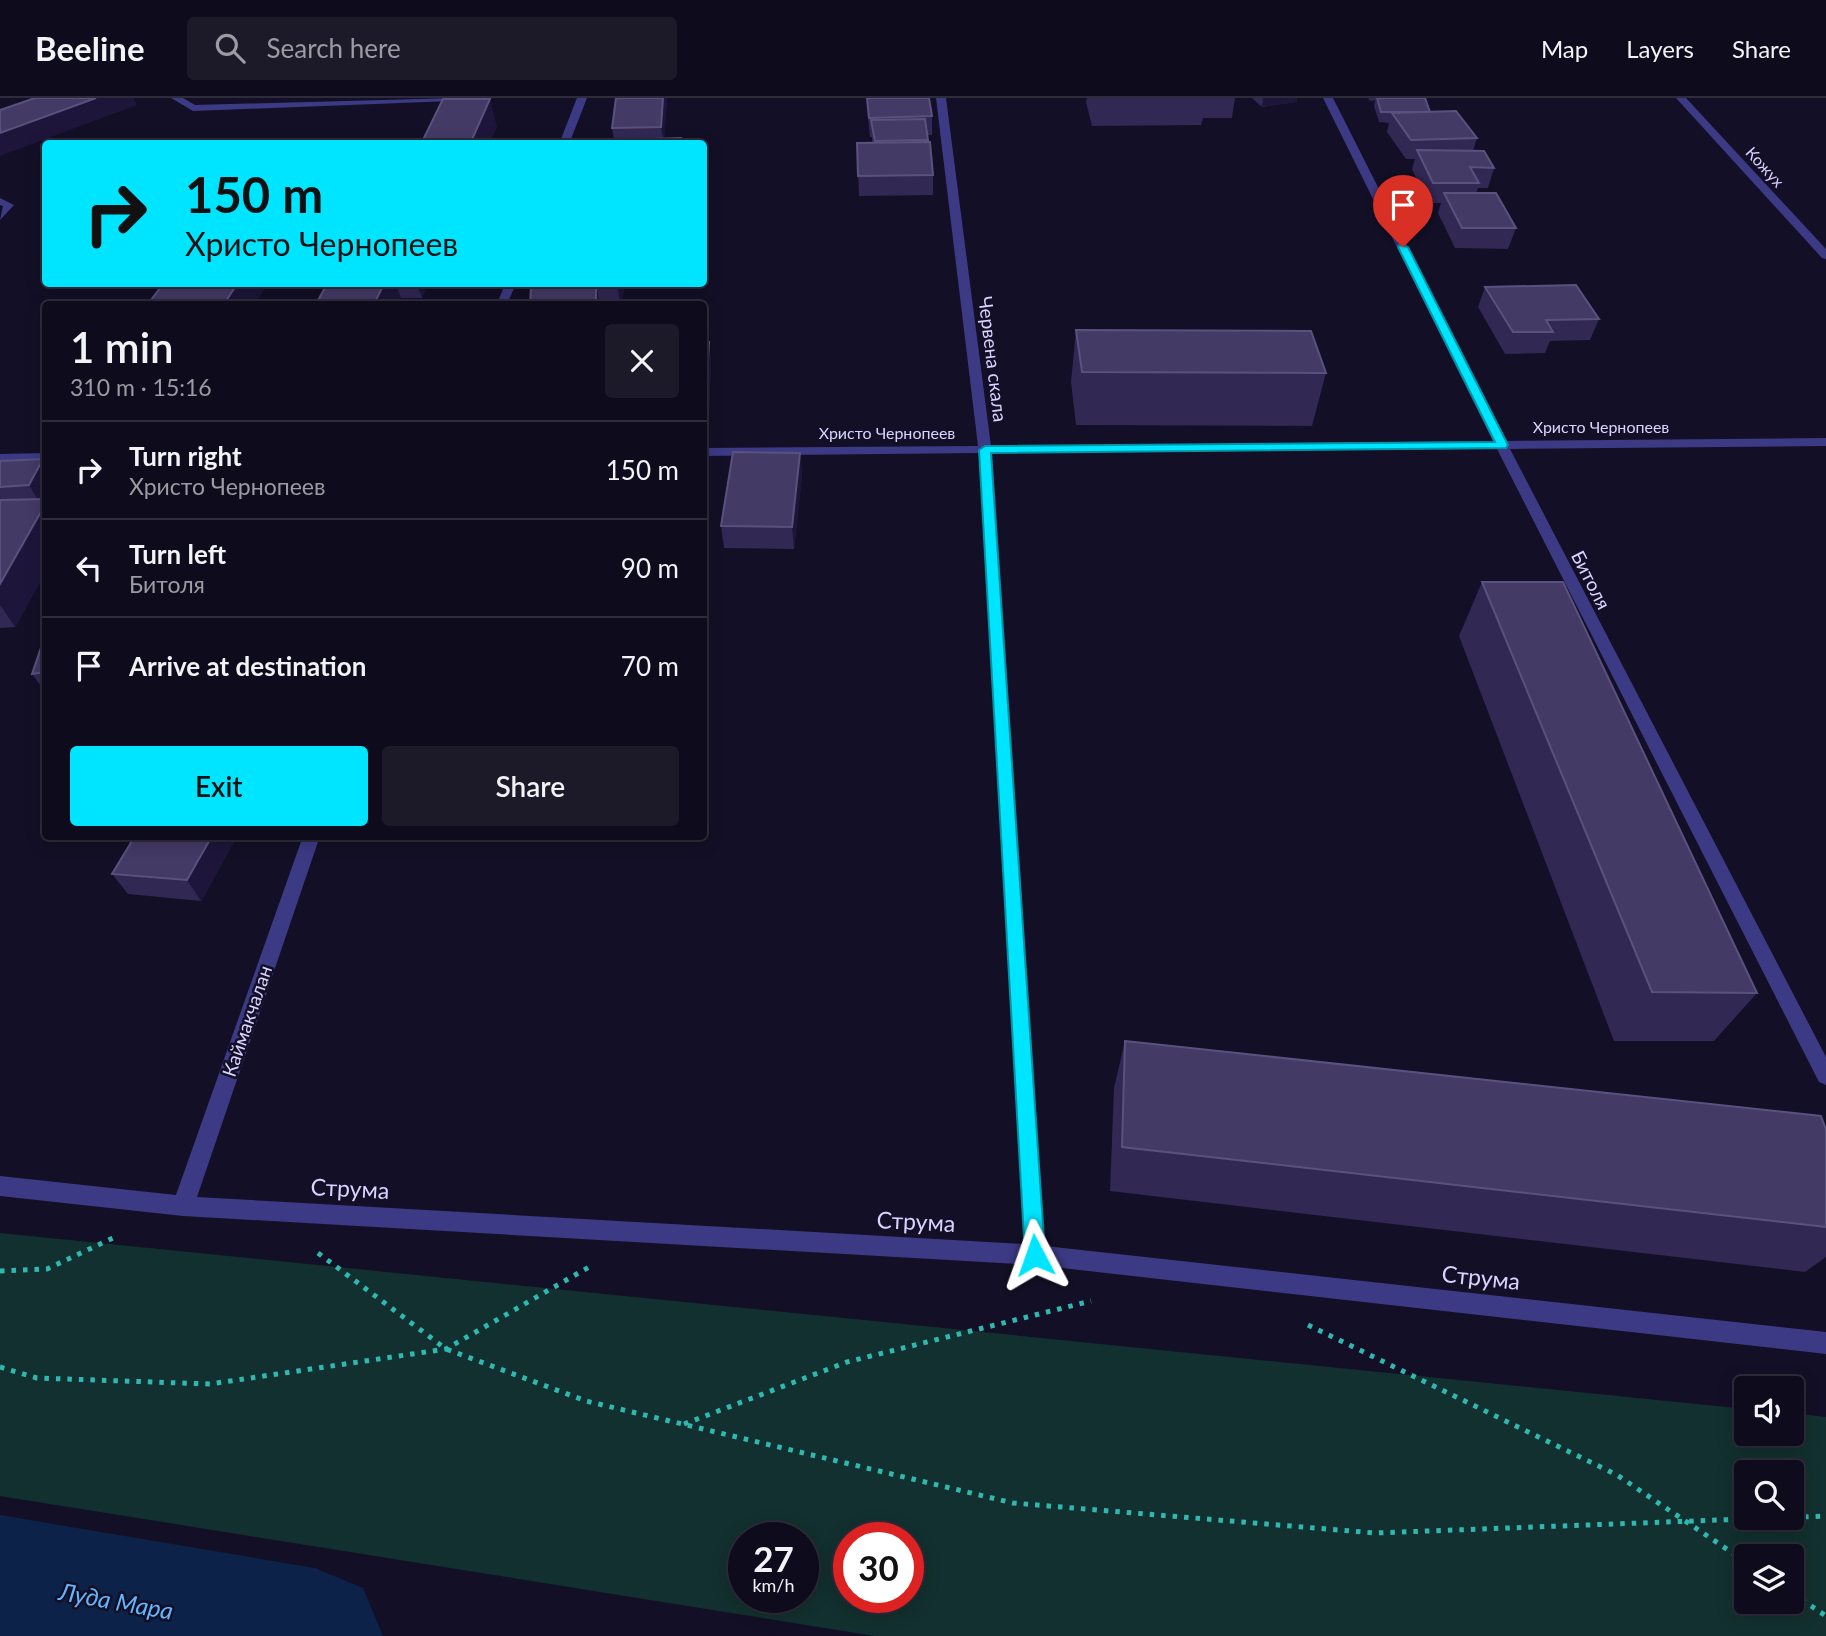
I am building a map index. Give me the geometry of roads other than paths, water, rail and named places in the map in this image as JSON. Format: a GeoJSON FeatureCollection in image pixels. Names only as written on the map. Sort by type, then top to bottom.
{"type":"FeatureCollection","features":[{"type":"Feature","properties":{"kind":"street"},"geometry":{"type":"LineString","coordinates":[[176,98],[193,107],[451,98]]}},
{"type":"Feature","properties":{"kind":"street"},"geometry":{"type":"LineString","coordinates":[[566,140],[582,98]]}},
{"type":"Feature","properties":{"kind":"street","name":"Червена скала"},"geometry":{"type":"LineString","coordinates":[[942,98],[985,450],[1035,1255]]}},
{"type":"Feature","properties":{"kind":"street","name":"Битоля"},"geometry":{"type":"LineString","coordinates":[[1328,98],[1589,619],[1826,1076]]}},
{"type":"Feature","properties":{"kind":"street","name":"Кожух"},"geometry":{"type":"LineString","coordinates":[[1681,98],[1826,256]]}},
{"type":"Feature","properties":{"kind":"street"},"geometry":{"type":"LineString","coordinates":[[0,201],[9,205],[0,217]]}},
{"type":"Feature","properties":{"kind":"street","name":"Христо Чернопеев"},"geometry":{"type":"LineString","coordinates":[[707,452],[1826,443]]}},
{"type":"Feature","properties":{"kind":"street"},"geometry":{"type":"LineString","coordinates":[[0,458],[42,457]]}},
{"type":"Feature","properties":{"kind":"street","name":"Каймакчалан"},"geometry":{"type":"LineString","coordinates":[[183,1206],[311,840]]}},
{"type":"Feature","properties":{"kind":"street","name":"Струма"},"geometry":{"type":"LineString","coordinates":[[0,1186],[183,1206],[1035,1255],[1826,1343]]}},
{"type":"Feature","properties":{"kind":"waterway","name":"Луда Мара"},"geometry":{"type":"LineString","coordinates":[[0,1582],[315,1636]]}}]}
